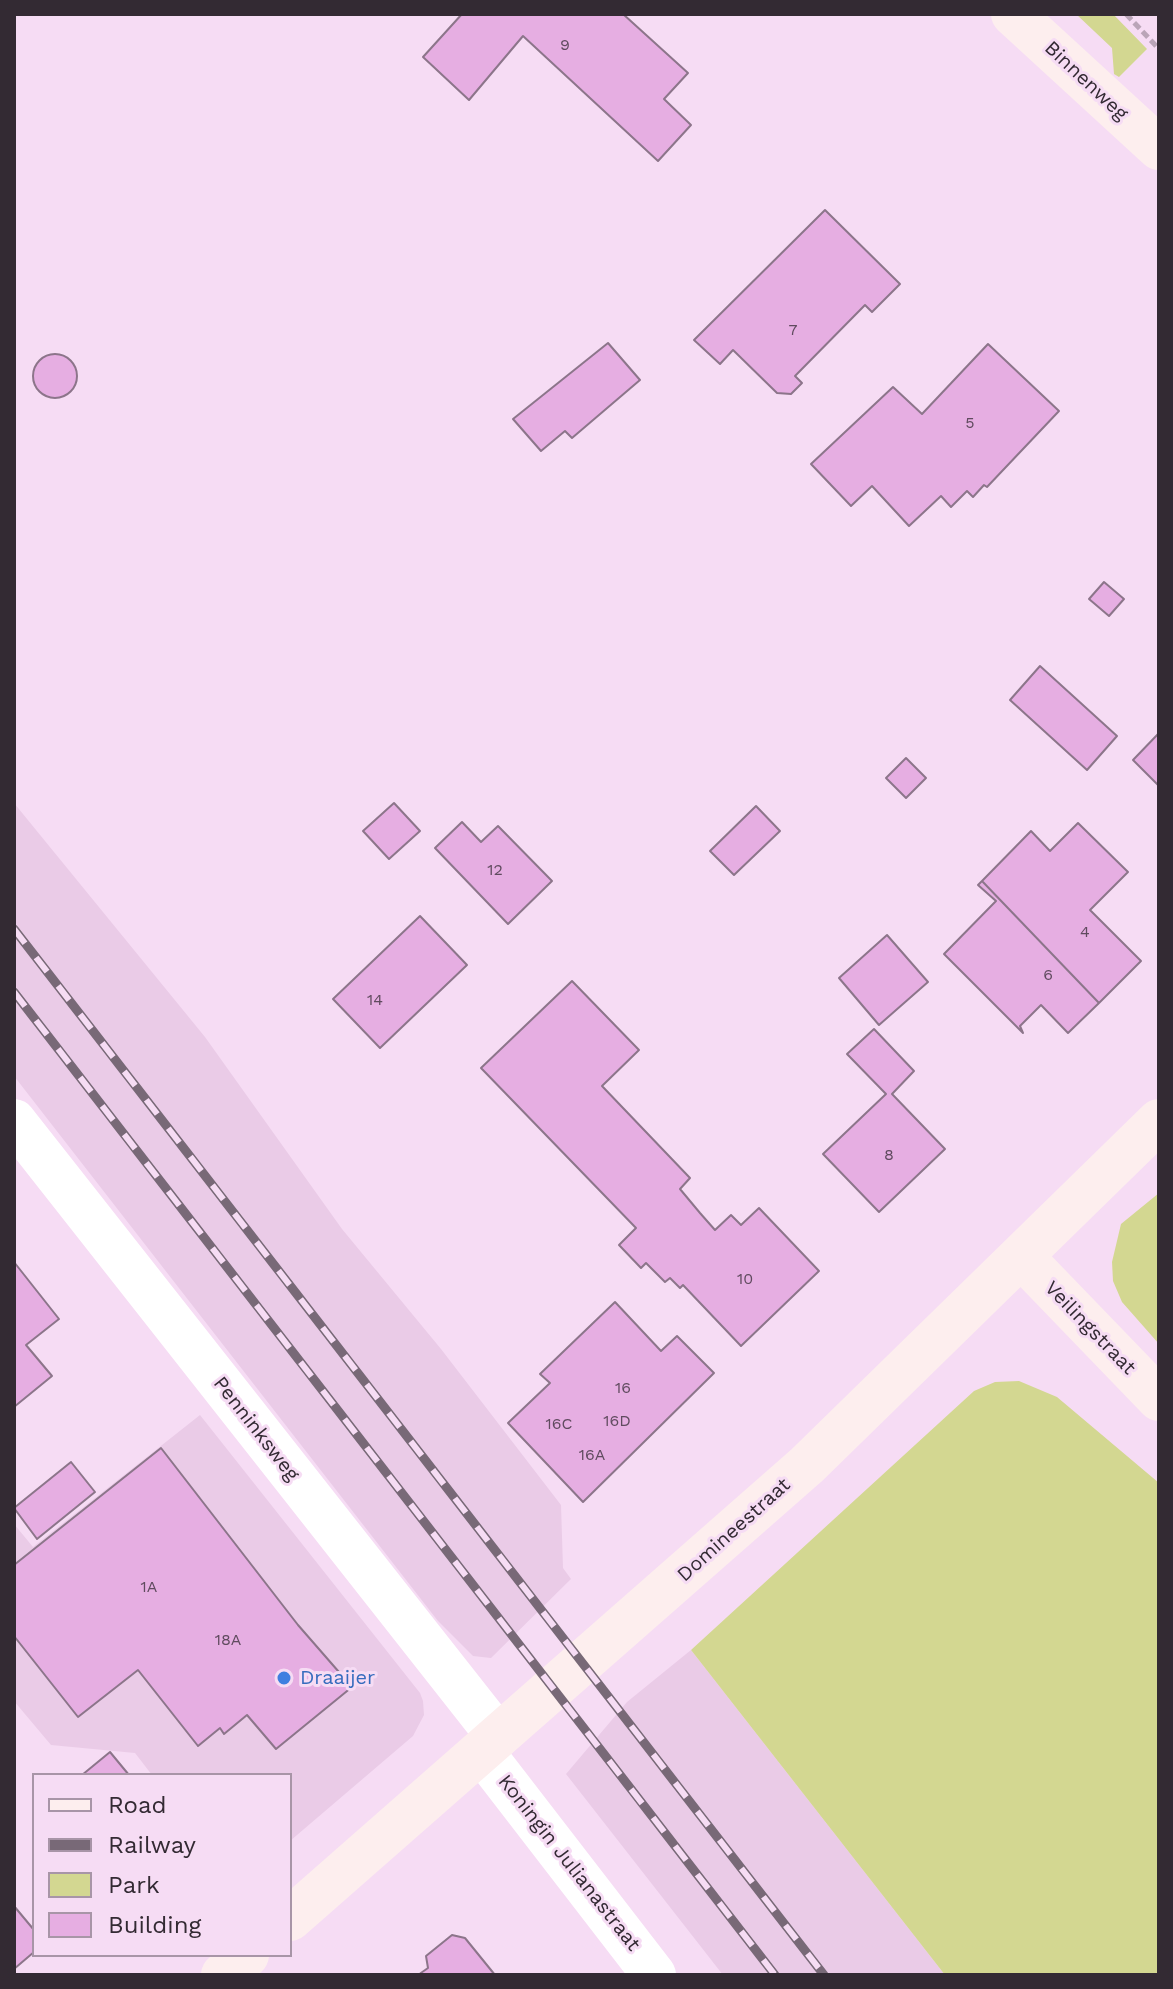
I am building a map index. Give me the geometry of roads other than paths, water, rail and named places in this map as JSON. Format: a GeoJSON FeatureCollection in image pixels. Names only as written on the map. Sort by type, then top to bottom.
{"type":"FeatureCollection","features":[{"type":"Feature","properties":{"kind":"main road","name":"Binnenweg"},"geometry":{"type":"LineString","coordinates":[[1013,14],[1159,148]]}},
{"type":"Feature","properties":{"kind":"main road","name":"Domineestraat"},"geometry":{"type":"LineString","coordinates":[[292,1917],[807,1465],[1159,1121]]}},
{"type":"Feature","properties":{"kind":"main road","name":"Veilingstraat"},"geometry":{"type":"LineString","coordinates":[[1022,1257],[1159,1399]]}},
{"type":"Feature","properties":{"kind":"main road"},"geometry":{"type":"LineString","coordinates":[[223,1975],[245,1957]]}},
{"type":"Feature","properties":{"kind":"street","name":"Penninksweg"},"geometry":{"type":"LineString","coordinates":[[14,1121],[490,1744]]}},
{"type":"Feature","properties":{"kind":"street","name":"Koningin Julianastraat"},"geometry":{"type":"LineString","coordinates":[[490,1744],[654,1975]]}},
{"type":"Feature","properties":{"kind":"railway"},"geometry":{"type":"LineString","coordinates":[[14,929],[824,1975]]}},
{"type":"Feature","properties":{"kind":"railway"},"geometry":{"type":"LineString","coordinates":[[14,992],[775,1975]]}},
{"type":"Feature","properties":{"kind":"place","name":"Draaijer"},"geometry":{"type":"Point","coordinates":[284,1678]}}]}
